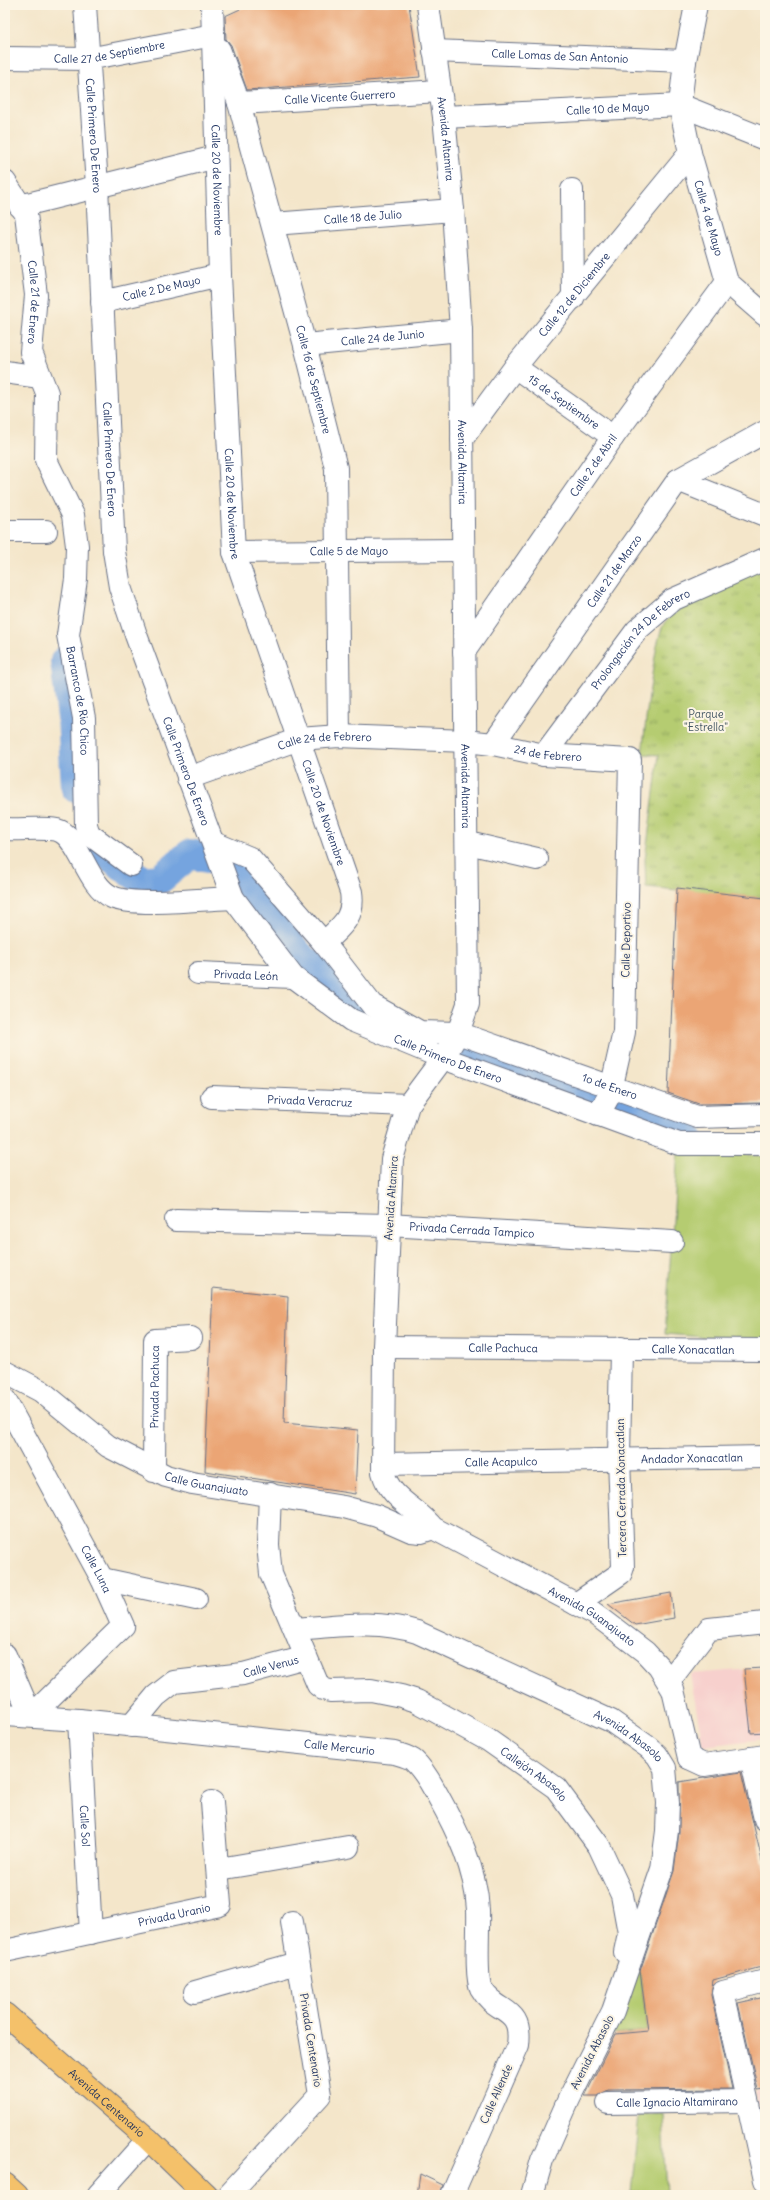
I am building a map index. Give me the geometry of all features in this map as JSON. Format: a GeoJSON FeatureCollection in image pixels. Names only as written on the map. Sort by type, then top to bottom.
{"type":"FeatureCollection","features":[{"type":"Feature","properties":{"kind":"main road","name":"Avenida Centenario"},"geometry":{"type":"LineString","coordinates":[[5,2014],[148,2138],[206,2195]]}},
{"type":"Feature","properties":{"kind":"main road"},"geometry":{"type":"LineString","coordinates":[[5,2184],[17,2195]]}},
{"type":"Feature","properties":{"kind":"street"},"geometry":{"type":"LineString","coordinates":[[85,5],[88,59]]}},
{"type":"Feature","properties":{"kind":"street"},"geometry":{"type":"LineString","coordinates":[[212,5],[213,35]]}},
{"type":"Feature","properties":{"kind":"street","name":"Avenida Altamira"},"geometry":{"type":"LineString","coordinates":[[428,5],[444,117],[453,210],[460,330],[468,843],[468,1004],[458,1033],[443,1058],[408,1105],[392,1159],[384,1347],[383,1464],[385,1480],[392,1492],[424,1516],[433,1528]]}},
{"type":"Feature","properties":{"kind":"street","name":"Calle 4 de Mayo"},"geometry":{"type":"LineString","coordinates":[[696,5],[685,61],[680,105],[690,153],[727,282]]}},
{"type":"Feature","properties":{"kind":"street","name":"Calle 27 de Septiembre"},"geometry":{"type":"LineString","coordinates":[[5,58],[88,59],[213,35]]}},
{"type":"Feature","properties":{"kind":"street","name":"Calle 16 de Septiembre"},"geometry":{"type":"LineString","coordinates":[[213,35],[239,103],[305,344],[336,468],[339,736]]}},
{"type":"Feature","properties":{"kind":"street","name":"Calle 20 de Noviembre"},"geometry":{"type":"LineString","coordinates":[[213,35],[220,275],[234,552],[351,892],[353,906],[348,918],[324,943]]}},
{"type":"Feature","properties":{"kind":"street","name":"Calle Lomas de San Antonio"},"geometry":{"type":"LineString","coordinates":[[434,51],[685,61]]}},
{"type":"Feature","properties":{"kind":"street","name":"Calle Primero De Enero"},"geometry":{"type":"LineString","coordinates":[[88,59],[97,186],[110,513],[119,580],[136,635],[188,778],[214,843],[233,898],[294,977],[351,1020],[443,1058],[606,1102],[679,1144],[765,1144]]}},
{"type":"Feature","properties":{"kind":"street","name":"Calle Vicente Guerrero"},"geometry":{"type":"LineString","coordinates":[[239,103],[440,90]]}},
{"type":"Feature","properties":{"kind":"street","name":"Calle 10 de Mayo"},"geometry":{"type":"LineString","coordinates":[[444,117],[680,105],[765,139]]}},
{"type":"Feature","properties":{"kind":"street","name":"Calle 12 de Diciembre"},"geometry":{"type":"LineString","coordinates":[[462,439],[515,367],[573,298],[690,153]]}},
{"type":"Feature","properties":{"kind":"street"},"geometry":{"type":"LineString","coordinates":[[20,206],[216,157]]}},
{"type":"Feature","properties":{"kind":"street","name":"Calle 21 de Enero"},"geometry":{"type":"LineString","coordinates":[[5,182],[26,214],[36,294],[32,352],[47,393],[46,460],[58,523]]}},
{"type":"Feature","properties":{"kind":"street"},"geometry":{"type":"LineString","coordinates":[[572,190],[573,298]]}},
{"type":"Feature","properties":{"kind":"street","name":"Calle 18 de Julio"},"geometry":{"type":"LineString","coordinates":[[273,224],[453,210]]}},
{"type":"Feature","properties":{"kind":"street","name":"Calle 2 De Mayo"},"geometry":{"type":"LineString","coordinates":[[102,302],[220,275]]}},
{"type":"Feature","properties":{"kind":"street"},"geometry":{"type":"LineString","coordinates":[[727,282],[765,315]]}},
{"type":"Feature","properties":{"kind":"street","name":"Calle 2 de Abril"},"geometry":{"type":"LineString","coordinates":[[464,652],[613,437],[727,282]]}},
{"type":"Feature","properties":{"kind":"street","name":"Calle 24 de Junio"},"geometry":{"type":"LineString","coordinates":[[305,344],[460,330]]}},
{"type":"Feature","properties":{"kind":"street","name":"15 de Septiembre"},"geometry":{"type":"LineString","coordinates":[[515,367],[613,437]]}},
{"type":"Feature","properties":{"kind":"street"},"geometry":{"type":"LineString","coordinates":[[11,373],[40,377]]}},
{"type":"Feature","properties":{"kind":"street","name":"Calle 21 de Marzo"},"geometry":{"type":"LineString","coordinates":[[493,744],[678,480],[765,432]]}},
{"type":"Feature","properties":{"kind":"street"},"geometry":{"type":"LineString","coordinates":[[678,480],[765,515]]}},
{"type":"Feature","properties":{"kind":"street"},"geometry":{"type":"LineString","coordinates":[[5,531],[58,523]]}},
{"type":"Feature","properties":{"kind":"street","name":"Barranco de Rio Chico"},"geometry":{"type":"LineString","coordinates":[[58,523],[77,546],[76,579],[68,635],[84,718],[86,825],[89,834],[131,865]]}},
{"type":"Feature","properties":{"kind":"street","name":"Calle 5 de Mayo"},"geometry":{"type":"LineString","coordinates":[[234,552],[463,550]]}},
{"type":"Feature","properties":{"kind":"street","name":"Prolongación 24 De Febrero"},"geometry":{"type":"LineString","coordinates":[[544,755],[637,630],[672,600],[765,559]]}},
{"type":"Feature","properties":{"kind":"street","name":"Calle 24 de Febrero"},"geometry":{"type":"LineString","coordinates":[[188,778],[299,738],[339,736],[466,741]]}},
{"type":"Feature","properties":{"kind":"street","name":"24 de Febrero"},"geometry":{"type":"LineString","coordinates":[[466,741],[493,744],[544,755],[630,760]]}},
{"type":"Feature","properties":{"kind":"street","name":"Calle Deportivo"},"geometry":{"type":"LineString","coordinates":[[606,1102],[624,1032],[630,760]]}},
{"type":"Feature","properties":{"kind":"street"},"geometry":{"type":"LineString","coordinates":[[5,829],[57,830],[67,834],[95,884],[112,897],[133,901],[233,898]]}},
{"type":"Feature","properties":{"kind":"street","name":"Calle Primero De Enero"},"geometry":{"type":"LineString","coordinates":[[214,843],[250,858],[324,943],[372,1005],[420,1032],[458,1033]]}},
{"type":"Feature","properties":{"kind":"street"},"geometry":{"type":"LineString","coordinates":[[468,843],[537,859]]}},
{"type":"Feature","properties":{"kind":"street","name":"Privada León"},"geometry":{"type":"LineString","coordinates":[[198,973],[294,977]]}},
{"type":"Feature","properties":{"kind":"street","name":"1o de Enero"},"geometry":{"type":"LineString","coordinates":[[458,1033],[606,1102],[697,1117],[765,1115]]}},
{"type":"Feature","properties":{"kind":"street","name":"Privada Veracruz"},"geometry":{"type":"LineString","coordinates":[[212,1097],[408,1105]]}},
{"type":"Feature","properties":{"kind":"street","name":"Privada Cerrada Tampico"},"geometry":{"type":"LineString","coordinates":[[176,1220],[388,1225],[672,1242]]}},
{"type":"Feature","properties":{"kind":"street","name":"Privada Pachuca"},"geometry":{"type":"LineString","coordinates":[[154,1471],[155,1340],[191,1338]]}},
{"type":"Feature","properties":{"kind":"street","name":"Calle Pachuca"},"geometry":{"type":"LineString","coordinates":[[384,1347],[621,1348]]}},
{"type":"Feature","properties":{"kind":"street","name":"Calle Xonacatlan"},"geometry":{"type":"LineString","coordinates":[[621,1348],[765,1350]]}},
{"type":"Feature","properties":{"kind":"street","name":"Tercera Cerrada Xonacatlan"},"geometry":{"type":"LineString","coordinates":[[576,1604],[621,1573],[623,1567],[619,1458],[621,1348]]}},
{"type":"Feature","properties":{"kind":"street","name":"Calle Guanajuato"},"geometry":{"type":"LineString","coordinates":[[5,1372],[41,1391],[108,1446],[154,1471],[184,1481],[320,1502],[363,1511],[411,1531],[421,1532],[433,1528]]}},
{"type":"Feature","properties":{"kind":"street","name":"Calle Luna"},"geometry":{"type":"LineString","coordinates":[[5,1400],[102,1579],[123,1626],[31,1716]]}},
{"type":"Feature","properties":{"kind":"street","name":"Andador Xonacatlan"},"geometry":{"type":"LineString","coordinates":[[619,1458],[765,1457]]}},
{"type":"Feature","properties":{"kind":"street","name":"Calle Acapulco"},"geometry":{"type":"LineString","coordinates":[[383,1464],[619,1458]]}},
{"type":"Feature","properties":{"kind":"street","name":"Calle Venus"},"geometry":{"type":"LineString","coordinates":[[131,1726],[156,1696],[174,1682],[243,1674],[306,1657],[271,1574],[268,1545],[270,1494]]}},
{"type":"Feature","properties":{"kind":"street","name":"Avenida Guanajuato"},"geometry":{"type":"LineString","coordinates":[[433,1528],[595,1614],[632,1640],[654,1660],[669,1681],[676,1699],[689,1758]]}},
{"type":"Feature","properties":{"kind":"street"},"geometry":{"type":"LineString","coordinates":[[102,1579],[196,1599]]}},
{"type":"Feature","properties":{"kind":"street","name":"Avenida Abasolo"},"geometry":{"type":"LineString","coordinates":[[295,1629],[372,1623],[396,1626],[417,1632],[611,1721],[648,1747],[657,1755],[665,1768],[668,1803],[667,1831],[662,1869],[613,2011],[569,2099],[542,2160],[532,2195]]}},
{"type":"Feature","properties":{"kind":"street"},"geometry":{"type":"LineString","coordinates":[[669,1681],[708,1629],[765,1623]]}},
{"type":"Feature","properties":{"kind":"street"},"geometry":{"type":"LineString","coordinates":[[5,1655],[31,1716]]}},
{"type":"Feature","properties":{"kind":"street","name":"Callejón Abasolo"},"geometry":{"type":"LineString","coordinates":[[306,1657],[318,1685],[322,1689],[371,1690],[409,1698],[488,1740],[556,1788],[598,1846],[622,1896],[629,1933],[613,2011]]}},
{"type":"Feature","properties":{"kind":"street","name":"Calle Mercurio"},"geometry":{"type":"LineString","coordinates":[[5,1715],[79,1720],[395,1753],[413,1760],[425,1773],[460,1839],[473,1879],[478,1908],[481,1988],[492,2001]]}},
{"type":"Feature","properties":{"kind":"street","name":"Calle Sol"},"geometry":{"type":"LineString","coordinates":[[79,1720],[91,1933]]}},
{"type":"Feature","properties":{"kind":"street"},"geometry":{"type":"LineString","coordinates":[[665,1768],[689,1758],[704,1765],[758,1757],[765,1819]]}},
{"type":"Feature","properties":{"kind":"street","name":"Privada Uranio"},"geometry":{"type":"LineString","coordinates":[[91,1933],[220,1905],[219,1869],[212,1802]]}},
{"type":"Feature","properties":{"kind":"street"},"geometry":{"type":"LineString","coordinates":[[219,1869],[348,1847]]}},
{"type":"Feature","properties":{"kind":"street","name":"Privada Centenario"},"geometry":{"type":"LineString","coordinates":[[228,2195],[320,2095],[292,1922]]}},
{"type":"Feature","properties":{"kind":"street"},"geometry":{"type":"LineString","coordinates":[[5,1951],[91,1933]]}},
{"type":"Feature","properties":{"kind":"street"},"geometry":{"type":"LineString","coordinates":[[195,1992],[298,1963]]}},
{"type":"Feature","properties":{"kind":"street"},"geometry":{"type":"LineString","coordinates":[[765,1981],[723,1992],[746,2101],[765,2180]]}},
{"type":"Feature","properties":{"kind":"street","name":"Calle Allende"},"geometry":{"type":"LineString","coordinates":[[452,2195],[518,2045],[518,2029],[513,2016],[492,2001]]}},
{"type":"Feature","properties":{"kind":"street","name":"Calle Ignacio Altamirano"},"geometry":{"type":"LineString","coordinates":[[608,2103],[746,2101]]}},
{"type":"Feature","properties":{"kind":"street"},"geometry":{"type":"LineString","coordinates":[[98,2195],[148,2138]]}},
{"type":"Feature","properties":{"kind":"shaded area"},"geometry":{"type":"Polygon","coordinates":[[[765,1668],[765,1739],[703,1746],[690,1674],[765,1668]]]}},
{"type":"Feature","properties":{"kind":"shaded area"},"geometry":{"type":"Polygon","coordinates":[[[765,2089],[765,2133],[755,2092],[765,2089]]]}},
{"type":"Feature","properties":{"kind":"green space","name":"Parque \"Estrella\""},"geometry":{"type":"Polygon","coordinates":[[[765,559],[765,898],[646,887],[645,860],[659,755],[642,754],[654,664],[661,631],[665,622],[685,605],[712,588],[765,559]]]}},
{"type":"Feature","properties":{"kind":"green space"},"geometry":{"type":"Polygon","coordinates":[[[678,1150],[765,1156],[765,1266],[762,1297],[765,1297],[765,1342],[665,1334],[678,1150]]]}},
{"type":"Feature","properties":{"kind":"green space"},"geometry":{"type":"Polygon","coordinates":[[[639,1966],[648,2031],[611,2034],[639,1966]]]}},
{"type":"Feature","properties":{"kind":"green space"},"geometry":{"type":"Polygon","coordinates":[[[639,2115],[663,2115],[667,2195],[645,2195],[644,2191],[631,2193],[639,2115]]]}},
{"type":"Feature","properties":{"kind":"building"},"geometry":{"type":"Polygon","coordinates":[[[249,5],[409,5],[420,77],[247,90],[231,45],[226,39],[225,16],[249,5]]]}},
{"type":"Feature","properties":{"kind":"building"},"geometry":{"type":"Polygon","coordinates":[[[677,888],[765,898],[765,1103],[699,1104],[668,1093],[677,888]]]}},
{"type":"Feature","properties":{"kind":"building"},"geometry":{"type":"Polygon","coordinates":[[[213,1288],[288,1296],[284,1423],[358,1430],[355,1494],[205,1471],[213,1288]]]}},
{"type":"Feature","properties":{"kind":"building"},"geometry":{"type":"Polygon","coordinates":[[[671,1593],[674,1618],[635,1625],[608,1604],[671,1593]]]}},
{"type":"Feature","properties":{"kind":"building"},"geometry":{"type":"Polygon","coordinates":[[[765,1668],[765,1732],[751,1733],[744,1669],[765,1668]]]}},
{"type":"Feature","properties":{"kind":"building"},"geometry":{"type":"Polygon","coordinates":[[[741,1772],[765,1873],[765,1966],[713,1980],[711,1995],[732,2089],[608,2090],[598,2096],[585,2096],[616,2034],[648,2031],[640,1971],[674,1871],[679,1832],[679,1782],[741,1772]]]}},
{"type":"Feature","properties":{"kind":"building"},"geometry":{"type":"Polygon","coordinates":[[[765,1997],[765,2089],[758,2090],[738,2003],[765,1997]]]}},
{"type":"Feature","properties":{"kind":"building"},"geometry":{"type":"Polygon","coordinates":[[[420,2174],[443,2185],[440,2195],[417,2195],[420,2174]]]}},
{"type":"Feature","properties":{"kind":"waterway"},"geometry":{"type":"LineString","coordinates":[[65,661],[72,718],[76,788]]}},
{"type":"Feature","properties":{"kind":"waterway"},"geometry":{"type":"LineString","coordinates":[[101,850],[143,881],[160,879],[190,854],[208,858]]}},
{"type":"Feature","properties":{"kind":"waterway"},"geometry":{"type":"LineString","coordinates":[[231,874],[299,955],[380,1023],[434,1042],[465,1048],[606,1102],[688,1137]]}}]}
